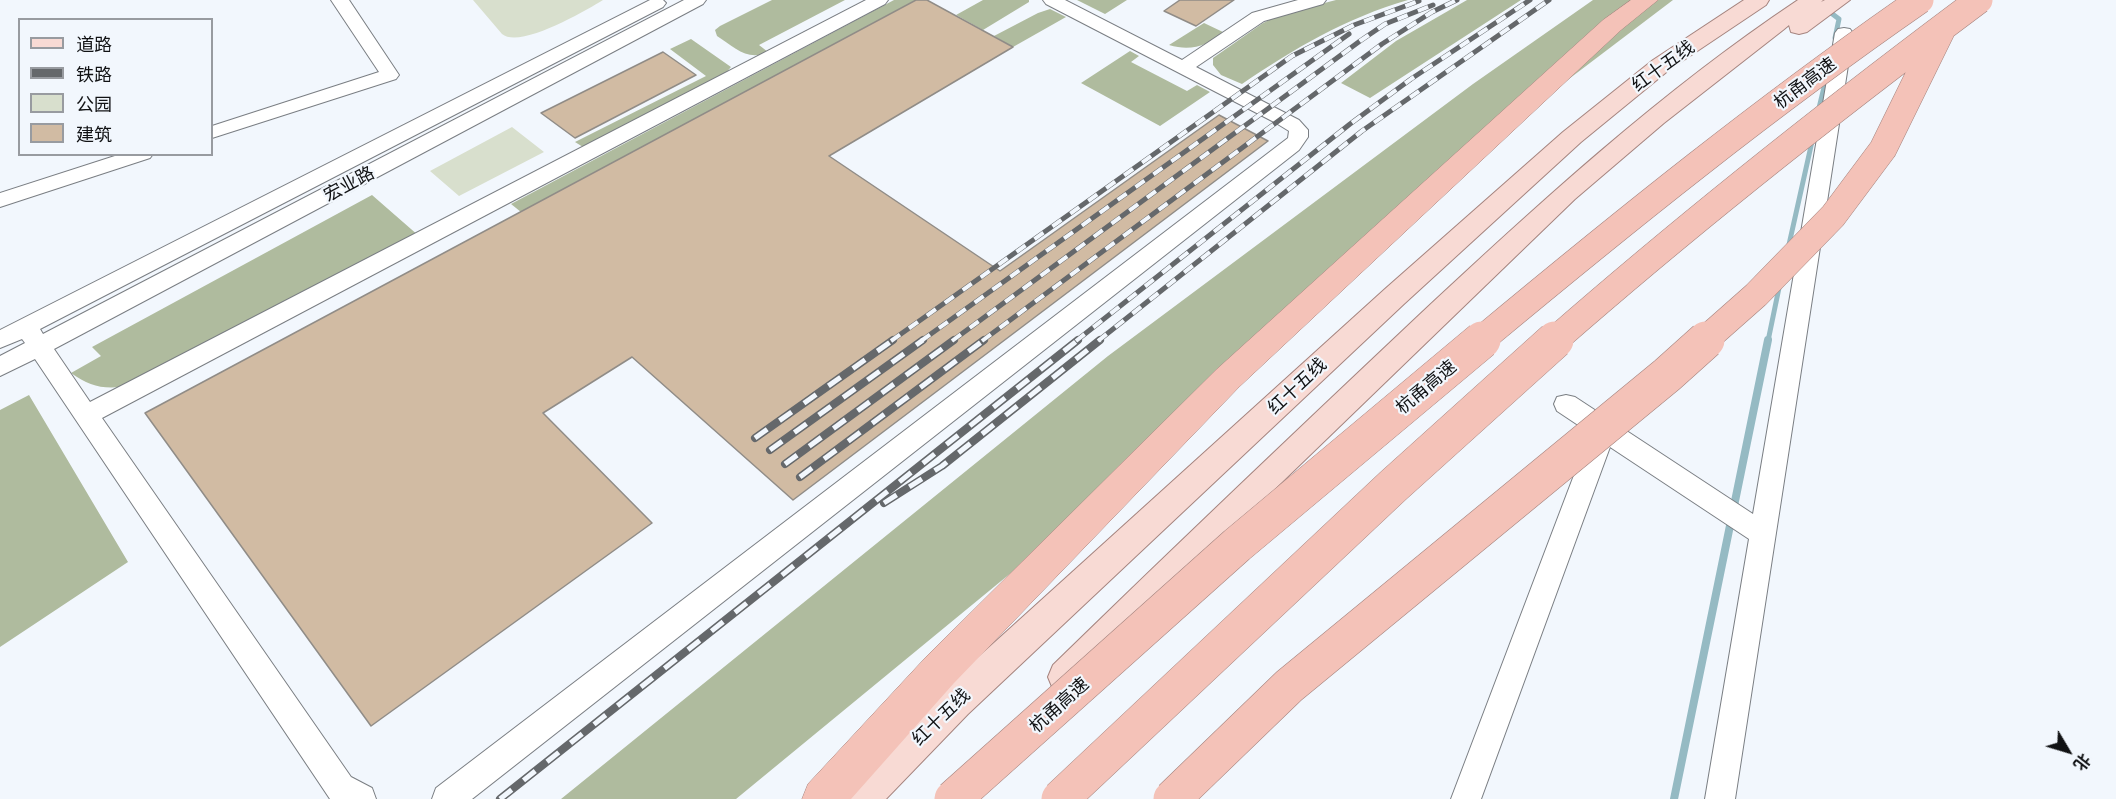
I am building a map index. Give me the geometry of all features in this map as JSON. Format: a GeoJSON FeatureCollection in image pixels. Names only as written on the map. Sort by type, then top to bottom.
{"type":"FeatureCollection","features":[{"type":"Feature","properties":{"kind":"highway"},"geometry":{"type":"LineString","coordinates":[[823,799],[940,670],[1228,378],[1603,33],[1646,0]]}},
{"type":"Feature","properties":{"kind":"highway","name":"杭甬高速"},"geometry":{"type":"LineString","coordinates":[[954,799],[1237,545],[1592,248],[1855,45],[1920,0]]}},
{"type":"Feature","properties":{"kind":"highway"},"geometry":{"type":"LineString","coordinates":[[1172,799],[1289,686],[1667,375],[1756,295],[1833,216],[1883,149],[1956,0]]}},
{"type":"Feature","properties":{"kind":"highway","name":"杭甬高速"},"geometry":{"type":"LineString","coordinates":[[1060,799],[1299,572],[1444,439],[1730,190],[1892,62],[1979,0]]}},
{"type":"Feature","properties":{"kind":"main road"},"geometry":{"type":"LineString","coordinates":[[1576,134],[1638,67],[1724,0]]}},
{"type":"Feature","properties":{"kind":"main road","name":"红十五线"},"geometry":{"type":"LineString","coordinates":[[954,799],[1005,737],[1241,502],[1566,193],[1656,118],[1780,31],[1828,1]]}},
{"type":"Feature","properties":{"kind":"main road","name":"红十五线"},"geometry":{"type":"LineString","coordinates":[[859,799],[973,686],[1395,296],[1576,134],[1661,65],[1756,2]]}},
{"type":"Feature","properties":{"kind":"street"},"geometry":{"type":"LineString","coordinates":[[213,132],[390,75],[340,0]]}},
{"type":"Feature","properties":{"kind":"street","name":"宏业路"},"geometry":{"type":"LineString","coordinates":[[0,367],[33,337],[662,0]]}},
{"type":"Feature","properties":{"kind":"street","name":"宏业路"},"geometry":{"type":"LineString","coordinates":[[0,340],[33,337],[697,0]]}},
{"type":"Feature","properties":{"kind":"street"},"geometry":{"type":"LineString","coordinates":[[87,415],[879,0]]}},
{"type":"Feature","properties":{"kind":"street"},"geometry":{"type":"LineString","coordinates":[[447,799],[1255,175],[1299,138],[1299,132],[1295,126],[1052,0]]}},
{"type":"Feature","properties":{"kind":"street"},"geometry":{"type":"LineString","coordinates":[[1183,67],[1258,17],[1317,0]]}},
{"type":"Feature","properties":{"kind":"street"},"geometry":{"type":"LineString","coordinates":[[1720,799],[1756,529],[1844,33]]}},
{"type":"Feature","properties":{"kind":"street"},"geometry":{"type":"LineString","coordinates":[[0,200],[137,156]]}},
{"type":"Feature","properties":{"kind":"street"},"geometry":{"type":"LineString","coordinates":[[33,337],[335,781],[340,788],[361,799]]}},
{"type":"Feature","properties":{"kind":"street"},"geometry":{"type":"LineString","coordinates":[[1566,404],[1716,505],[1756,529]]}},
{"type":"Feature","properties":{"kind":"street"},"geometry":{"type":"LineString","coordinates":[[1466,799],[1604,430]]}},
{"type":"Feature","properties":{"kind":"green space"},"geometry":{"type":"Polygon","coordinates":[[[473,0],[603,0],[552,27],[523,37],[511,37],[502,34],[473,0]]]}},
{"type":"Feature","properties":{"kind":"green space"},"geometry":{"type":"Polygon","coordinates":[[[772,0],[845,0],[759,45],[768,52],[761,55],[741,52],[717,36],[715,30],[720,26],[772,0]]]}},
{"type":"Feature","properties":{"kind":"green space"},"geometry":{"type":"Polygon","coordinates":[[[894,0],[916,0],[521,212],[511,204],[894,0]]]}},
{"type":"Feature","properties":{"kind":"green space"},"geometry":{"type":"Polygon","coordinates":[[[983,0],[1029,0],[1029,2],[983,30],[956,15],[983,0]]]}},
{"type":"Feature","properties":{"kind":"green space"},"geometry":{"type":"Polygon","coordinates":[[[1077,0],[1127,0],[1105,14],[1077,0]]]}},
{"type":"Feature","properties":{"kind":"green space"},"geometry":{"type":"Polygon","coordinates":[[[1336,0],[1408,0],[1385,7],[1322,35],[1242,84],[1221,75],[1213,65],[1213,58],[1263,23],[1282,14],[1336,0]]]}},
{"type":"Feature","properties":{"kind":"green space"},"geometry":{"type":"Polygon","coordinates":[[[1467,0],[1521,0],[1370,98],[1341,83],[1396,41],[1467,0]]]}},
{"type":"Feature","properties":{"kind":"green space"},"geometry":{"type":"Polygon","coordinates":[[[1593,0],[1673,0],[1557,88],[1096,503],[736,799],[561,799],[1108,356],[1473,84],[1593,0]]]}},
{"type":"Feature","properties":{"kind":"green space"},"geometry":{"type":"Polygon","coordinates":[[[1050,9],[1066,17],[1013,47],[994,36],[1038,13],[1050,9]]]}},
{"type":"Feature","properties":{"kind":"green space"},"geometry":{"type":"Polygon","coordinates":[[[1204,23],[1225,33],[1198,46],[1185,48],[1169,45],[1204,23]]]}},
{"type":"Feature","properties":{"kind":"green space"},"geometry":{"type":"Polygon","coordinates":[[[691,39],[731,67],[725,74],[583,147],[575,142],[706,76],[670,49],[691,39]]]}},
{"type":"Feature","properties":{"kind":"green space"},"geometry":{"type":"Polygon","coordinates":[[[1130,51],[1139,56],[1131,62],[1187,91],[1197,85],[1210,92],[1160,126],[1081,83],[1130,51]]]}},
{"type":"Feature","properties":{"kind":"green space"},"geometry":{"type":"Polygon","coordinates":[[[512,127],[544,152],[459,196],[430,171],[512,127]]]}},
{"type":"Feature","properties":{"kind":"green space"},"geometry":{"type":"Polygon","coordinates":[[[372,195],[419,236],[121,387],[94,385],[71,373],[101,356],[92,347],[372,195]]]}},
{"type":"Feature","properties":{"kind":"green space"},"geometry":{"type":"Polygon","coordinates":[[[29,395],[128,562],[0,647],[0,410],[29,395]]]}},
{"type":"Feature","properties":{"kind":"building"},"geometry":{"type":"Polygon","coordinates":[[[916,0],[927,0],[1013,47],[829,156],[1000,271],[1219,115],[1268,141],[793,500],[632,357],[543,413],[652,523],[371,726],[145,413],[916,0]]]}},
{"type":"Feature","properties":{"kind":"building"},"geometry":{"type":"Polygon","coordinates":[[[1180,0],[1234,0],[1196,26],[1164,11],[1180,0]]]}},
{"type":"Feature","properties":{"kind":"building"},"geometry":{"type":"Polygon","coordinates":[[[663,52],[696,75],[575,138],[541,113],[663,52]]]}},
{"type":"Feature","properties":{"kind":"waterway"},"geometry":{"type":"LineString","coordinates":[[1814,0],[1839,19],[1835,38]]}},
{"type":"Feature","properties":{"kind":"waterway"},"geometry":{"type":"LineString","coordinates":[[1818,112],[1826,79]]}},
{"type":"Feature","properties":{"kind":"waterway"},"geometry":{"type":"LineString","coordinates":[[1788,249],[1813,137]]}},
{"type":"Feature","properties":{"kind":"waterway"},"geometry":{"type":"LineString","coordinates":[[1768,341],[1780,283]]}},
{"type":"Feature","properties":{"kind":"waterway"},"geometry":{"type":"LineString","coordinates":[[1674,799],[1768,340]]}},
{"type":"Feature","properties":{"kind":"railway"},"geometry":{"type":"LineString","coordinates":[[982,341],[1382,44],[1432,12],[1457,0]]}},
{"type":"Feature","properties":{"kind":"railway"},"geometry":{"type":"LineString","coordinates":[[1076,341],[1350,124],[1411,79],[1530,0]]}},
{"type":"Feature","properties":{"kind":"railway"},"geometry":{"type":"LineString","coordinates":[[1098,341],[1362,131],[1549,0]]}},
{"type":"Feature","properties":{"kind":"railway"},"geometry":{"type":"LineString","coordinates":[[891,341],[1292,56],[1354,25],[1419,1]]}},
{"type":"Feature","properties":{"kind":"railway"},"geometry":{"type":"LineString","coordinates":[[952,341],[1360,41],[1385,24],[1433,5]]}},
{"type":"Feature","properties":{"kind":"railway"},"geometry":{"type":"LineString","coordinates":[[921,341],[1349,34]]}},
{"type":"Feature","properties":{"kind":"railway"},"geometry":{"type":"LineString","coordinates":[[755,438],[893,340]]}},
{"type":"Feature","properties":{"kind":"railway"},"geometry":{"type":"LineString","coordinates":[[770,450],[923,340]]}},
{"type":"Feature","properties":{"kind":"railway"},"geometry":{"type":"LineString","coordinates":[[785,464],[954,340]]}},
{"type":"Feature","properties":{"kind":"railway"},"geometry":{"type":"LineString","coordinates":[[800,477],[984,340]]}},
{"type":"Feature","properties":{"kind":"railway"},"geometry":{"type":"LineString","coordinates":[[500,799],[1078,340]]}},
{"type":"Feature","properties":{"kind":"railway"},"geometry":{"type":"LineString","coordinates":[[884,503],[942,466],[1100,340]]}}]}
